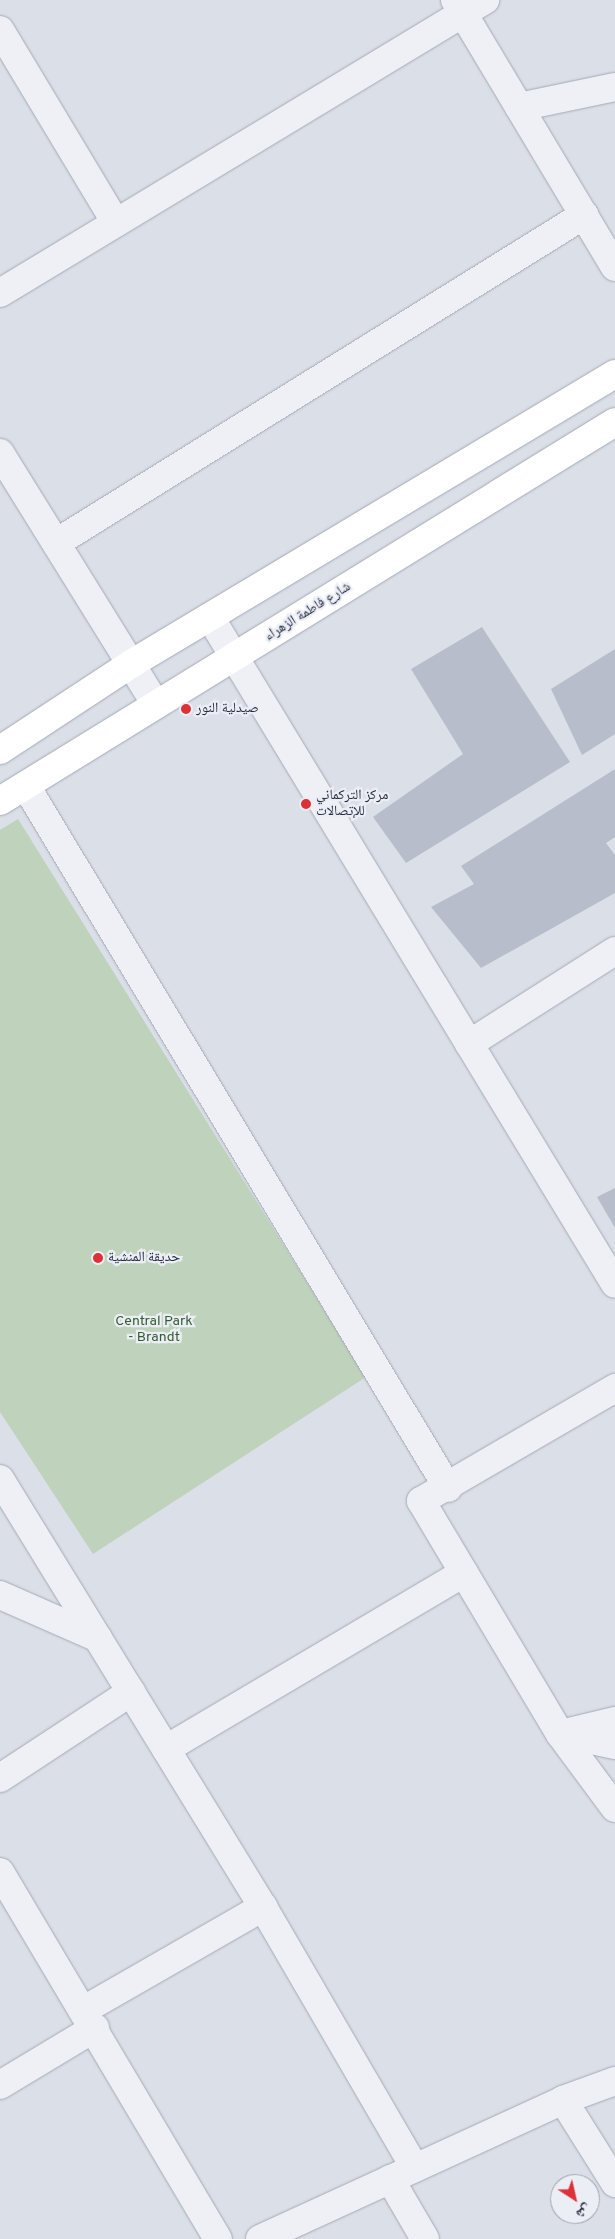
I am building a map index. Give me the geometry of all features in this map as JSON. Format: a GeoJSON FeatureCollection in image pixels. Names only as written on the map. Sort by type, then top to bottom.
{"type":"FeatureCollection","features":[{"type":"Feature","properties":{"kind":"main road"},"geometry":{"type":"LineString","coordinates":[[0,750],[131,664],[615,374]]}},
{"type":"Feature","properties":{"kind":"main road","name":"شارع فاطمة الزهراء"},"geometry":{"type":"LineString","coordinates":[[0,801],[615,422]]}},
{"type":"Feature","properties":{"kind":"street"},"geometry":{"type":"LineString","coordinates":[[0,293],[468,5],[518,107],[615,267]]}},
{"type":"Feature","properties":{"kind":"street"},"geometry":{"type":"LineString","coordinates":[[0,30],[116,223]]}},
{"type":"Feature","properties":{"kind":"street"},"geometry":{"type":"LineString","coordinates":[[518,107],[615,87]]}},
{"type":"Feature","properties":{"kind":"street"},"geometry":{"type":"LineString","coordinates":[[56,543],[584,215]]}},
{"type":"Feature","properties":{"kind":"street"},"geometry":{"type":"LineString","coordinates":[[0,453],[156,705]]}},
{"type":"Feature","properties":{"kind":"street"},"geometry":{"type":"LineString","coordinates":[[210,617],[615,1284]]}},
{"type":"Feature","properties":{"kind":"street"},"geometry":{"type":"LineString","coordinates":[[26,786],[448,1488]]}},
{"type":"Feature","properties":{"kind":"street"},"geometry":{"type":"LineString","coordinates":[[469,1044],[615,951]]}},
{"type":"Feature","properties":{"kind":"street"},"geometry":{"type":"LineString","coordinates":[[615,1388],[448,1488],[421,1500],[560,1734],[615,1808]]}},
{"type":"Feature","properties":{"kind":"street"},"geometry":{"type":"LineString","coordinates":[[0,1479],[262,1907],[415,2168]]}},
{"type":"Feature","properties":{"kind":"street"},"geometry":{"type":"LineString","coordinates":[[166,1749],[464,1573]]}},
{"type":"Feature","properties":{"kind":"street"},"geometry":{"type":"LineString","coordinates":[[0,1595],[98,1638]]}},
{"type":"Feature","properties":{"kind":"street"},"geometry":{"type":"LineString","coordinates":[[0,1778],[131,1692]]}},
{"type":"Feature","properties":{"kind":"street"},"geometry":{"type":"LineString","coordinates":[[560,1734],[615,1721]]}},
{"type":"Feature","properties":{"kind":"street"},"geometry":{"type":"LineString","coordinates":[[560,1734],[615,1745]]}},
{"type":"Feature","properties":{"kind":"street"},"geometry":{"type":"LineString","coordinates":[[0,1872],[90,2019],[218,2239]]}},
{"type":"Feature","properties":{"kind":"street"},"geometry":{"type":"LineString","coordinates":[[0,2085],[90,2019],[262,1907]]}},
{"type":"Feature","properties":{"kind":"street"},"geometry":{"type":"LineString","coordinates":[[260,2239],[563,2100],[615,2081]]}},
{"type":"Feature","properties":{"kind":"street"},"geometry":{"type":"LineString","coordinates":[[563,2100],[615,2183]]}},
{"type":"Feature","properties":{"kind":"street"},"geometry":{"type":"LineString","coordinates":[[390,2179],[425,2239]]}},
{"type":"Feature","properties":{"kind":"green space","name":"Central Park - Brandt"},"geometry":{"type":"Polygon","coordinates":[[[18,819],[366,1377],[93,1554],[0,1412],[0,830],[18,819]]]}},
{"type":"Feature","properties":{"kind":"building"},"geometry":{"type":"Polygon","coordinates":[[[482,627],[570,762],[406,863],[373,817],[463,754],[411,669],[482,627]]]}},
{"type":"Feature","properties":{"kind":"building"},"geometry":{"type":"Polygon","coordinates":[[[615,649],[615,734],[582,755],[551,689],[615,649]]]}},
{"type":"Feature","properties":{"kind":"building"},"geometry":{"type":"Polygon","coordinates":[[[615,769],[615,837],[606,843],[615,855],[615,893],[481,968],[431,907],[474,884],[461,866],[615,769]]]}},
{"type":"Feature","properties":{"kind":"building"},"geometry":{"type":"Polygon","coordinates":[[[615,1188],[615,1228],[597,1197],[615,1188]]]}},
{"type":"Feature","properties":{"kind":"place","name":"صيدلية النور"},"geometry":{"type":"Point","coordinates":[186,709]}},
{"type":"Feature","properties":{"kind":"place","name":"مركز التركماني للإتصالات"},"geometry":{"type":"Point","coordinates":[306,804]}},
{"type":"Feature","properties":{"kind":"place","name":"حديقة المنشية"},"geometry":{"type":"Point","coordinates":[98,1258]}}]}
